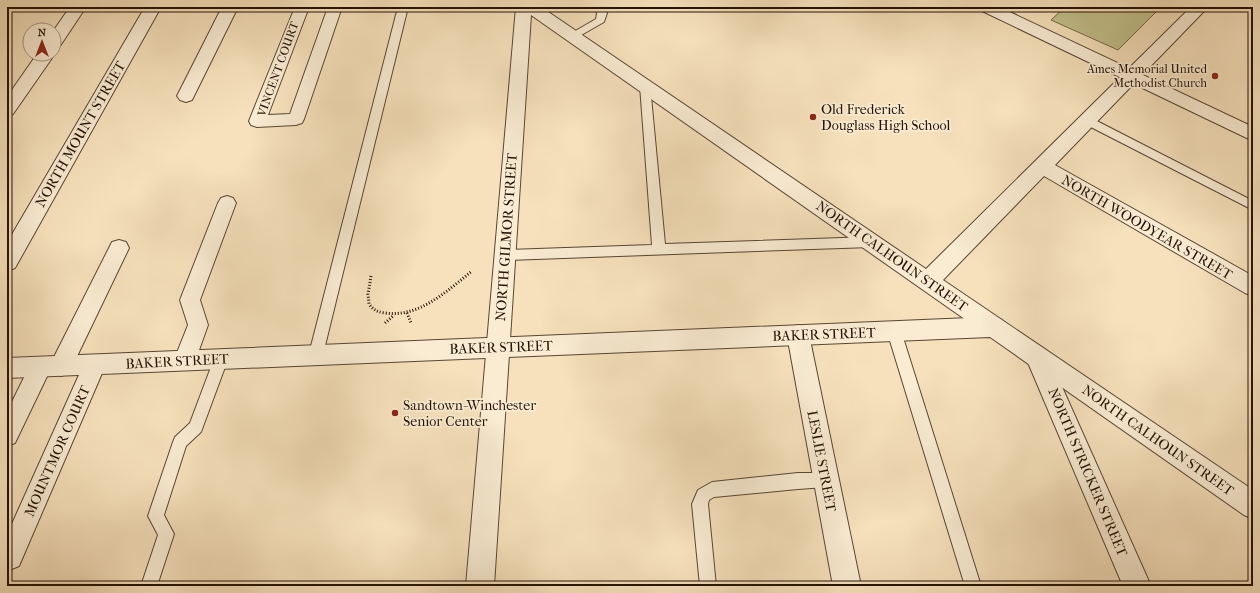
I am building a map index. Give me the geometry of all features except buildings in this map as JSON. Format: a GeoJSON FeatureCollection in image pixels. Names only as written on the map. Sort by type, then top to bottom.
{"type":"FeatureCollection","features":[{"type":"Feature","properties":{"kind":"street"},"geometry":{"type":"LineString","coordinates":[[62,30],[78,7]]}},
{"type":"Feature","properties":{"kind":"street","name":"NORTH MOUNT STREET"},"geometry":{"type":"LineString","coordinates":[[7,262],[153,7]]}},
{"type":"Feature","properties":{"kind":"street"},"geometry":{"type":"LineString","coordinates":[[186,96],[230,7]]}},
{"type":"Feature","properties":{"kind":"street","name":"VINCENT COURT"},"geometry":{"type":"LineString","coordinates":[[302,7],[257,121],[296,120],[335,7]]}},
{"type":"Feature","properties":{"kind":"street","name":"NORTH GILMOR STREET"},"geometry":{"type":"LineString","coordinates":[[480,586],[524,7]]}},
{"type":"Feature","properties":{"kind":"street","name":"NORTH CALHOUN STREET"},"geometry":{"type":"LineString","coordinates":[[530,7],[1252,506]]}},
{"type":"Feature","properties":{"kind":"street"},"geometry":{"type":"LineString","coordinates":[[986,7],[1253,135]]}},
{"type":"Feature","properties":{"kind":"street"},"geometry":{"type":"LineString","coordinates":[[928,281],[1200,7]]}},
{"type":"Feature","properties":{"kind":"street"},"geometry":{"type":"LineString","coordinates":[[7,110],[40,62]]}},
{"type":"Feature","properties":{"kind":"street","name":"NORTH WOODYEAR STREET"},"geometry":{"type":"LineString","coordinates":[[1042,166],[1253,287]]}},
{"type":"Feature","properties":{"kind":"street"},"geometry":{"type":"LineString","coordinates":[[185,360],[198,325],[190,300],[227,203]]}},
{"type":"Feature","properties":{"kind":"street"},"geometry":{"type":"LineString","coordinates":[[7,435],[51,366],[119,248]]}},
{"type":"Feature","properties":{"kind":"street","name":"BAKER STREET"},"geometry":{"type":"LineString","coordinates":[[7,368],[994,327]]}},
{"type":"Feature","properties":{"kind":"street","name":"LESLIE STREET"},"geometry":{"type":"LineString","coordinates":[[798,335],[847,586]]}},
{"type":"Feature","properties":{"kind":"street","name":"NORTH STRICKER STREET"},"geometry":{"type":"LineString","coordinates":[[1038,358],[1137,586]]}},
{"type":"Feature","properties":{"kind":"street","name":"MOUNTMOR COURT"},"geometry":{"type":"LineString","coordinates":[[7,558],[10,558],[95,364]]}},
{"type":"Feature","properties":{"kind":"lane"},"geometry":{"type":"LineString","coordinates":[[316,354],[403,7]]}},
{"type":"Feature","properties":{"kind":"lane"},"geometry":{"type":"LineString","coordinates":[[573,36],[601,20],[602,13],[598,7]]}},
{"type":"Feature","properties":{"kind":"lane"},"geometry":{"type":"LineString","coordinates":[[645,86],[659,250]]}},
{"type":"Feature","properties":{"kind":"lane"},"geometry":{"type":"LineString","coordinates":[[1087,120],[1253,206]]}},
{"type":"Feature","properties":{"kind":"lane"},"geometry":{"type":"LineString","coordinates":[[505,255],[871,242]]}},
{"type":"Feature","properties":{"kind":"lane"},"geometry":{"type":"LineString","coordinates":[[894,331],[974,586]]}},
{"type":"Feature","properties":{"kind":"lane"},"geometry":{"type":"LineString","coordinates":[[149,586],[166,534],[156,516],[180,442],[196,426],[221,359]]}},
{"type":"Feature","properties":{"kind":"lane"},"geometry":{"type":"LineString","coordinates":[[708,586],[700,504],[703,495],[712,490],[798,481],[826,480]]}},
{"type":"Feature","properties":{"kind":"path"},"geometry":{"type":"LineString","coordinates":[[372,276],[368,301],[370,307],[377,311],[394,314],[407,313],[419,309],[454,286],[472,271]]}},
{"type":"Feature","properties":{"kind":"path"},"geometry":{"type":"LineString","coordinates":[[407,313],[412,323]]}},
{"type":"Feature","properties":{"kind":"path"},"geometry":{"type":"LineString","coordinates":[[385,323],[394,314]]}},
{"type":"Feature","properties":{"kind":"shaded area"},"geometry":{"type":"Polygon","coordinates":[[[1065,7],[1161,7],[1118,50],[1051,20],[1065,7]]]}},
{"type":"Feature","properties":{"kind":"place","name":"Ames Memorial United Methodist Church"},"geometry":{"type":"Point","coordinates":[1215,76]}},
{"type":"Feature","properties":{"kind":"place","name":"Old Frederick Douglass High School"},"geometry":{"type":"Point","coordinates":[813,117]}},
{"type":"Feature","properties":{"kind":"place","name":"Sandtown-Winchester Senior Center"},"geometry":{"type":"Point","coordinates":[395,413]}}]}
